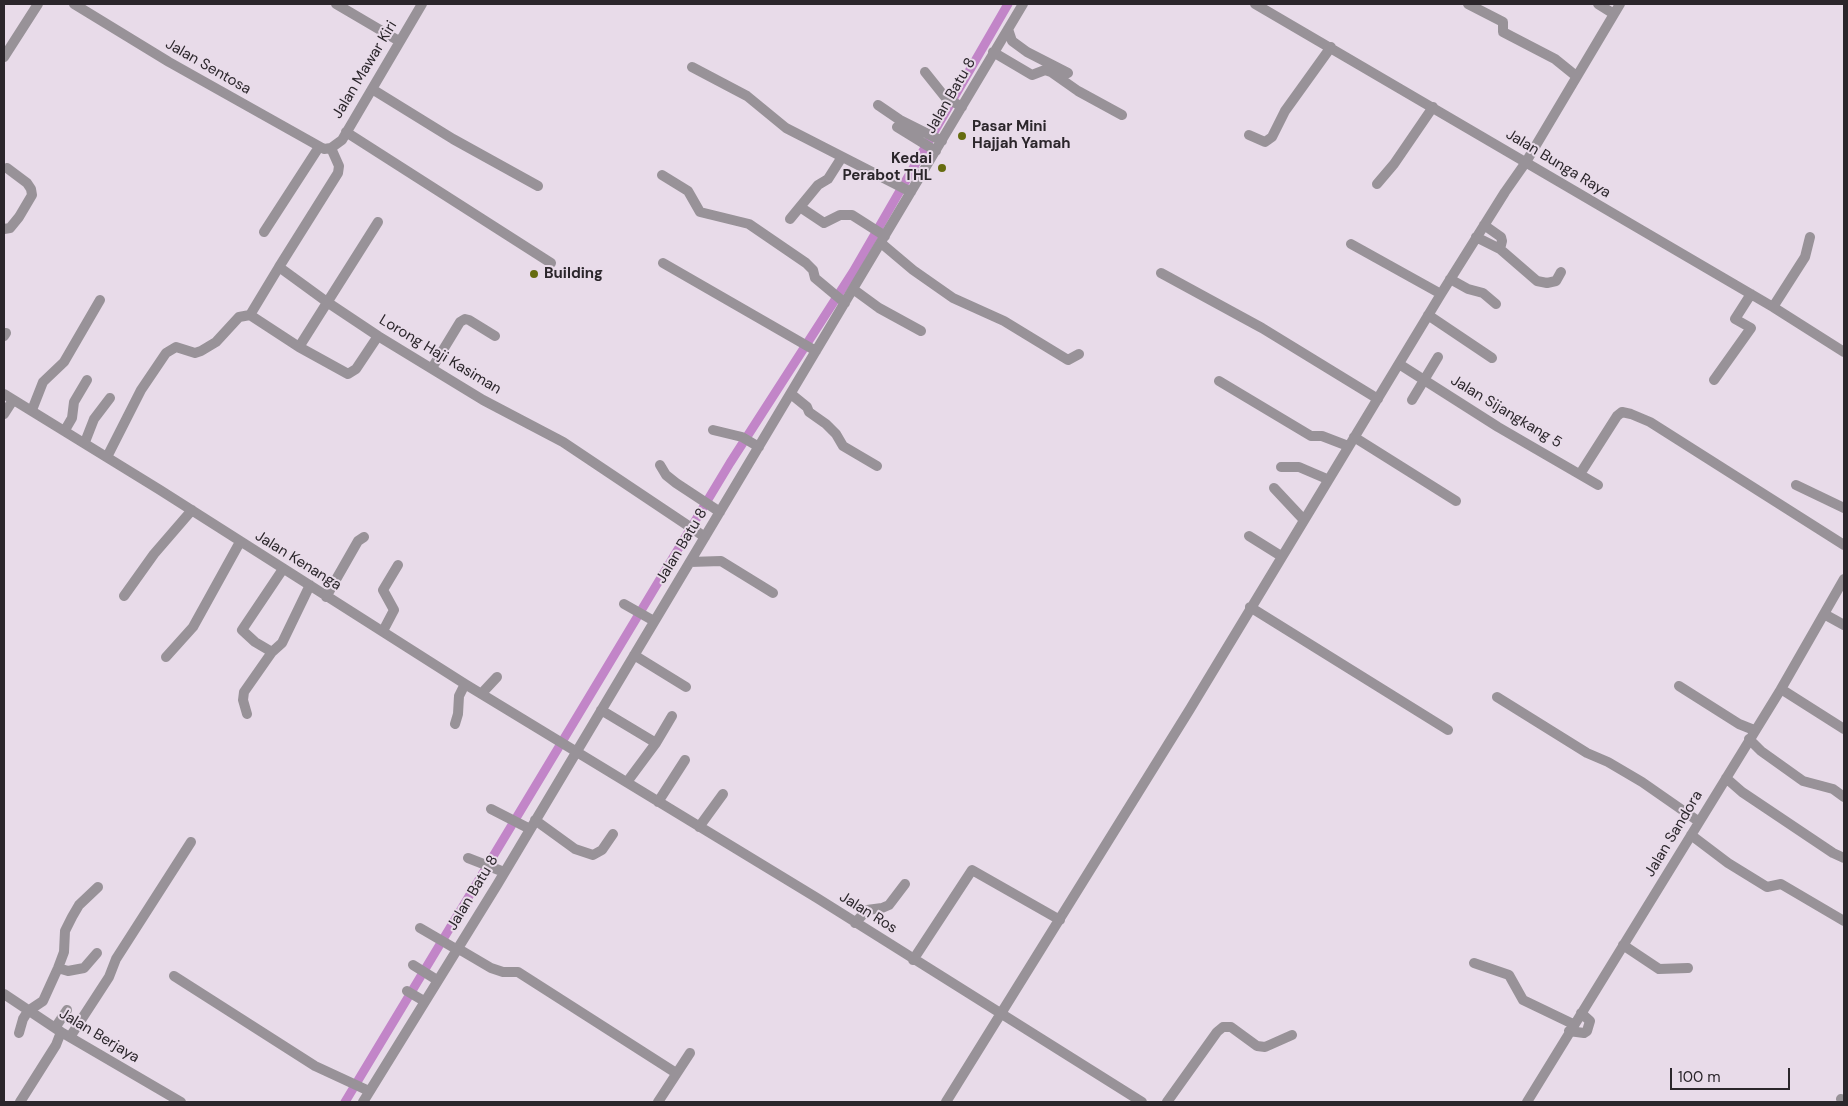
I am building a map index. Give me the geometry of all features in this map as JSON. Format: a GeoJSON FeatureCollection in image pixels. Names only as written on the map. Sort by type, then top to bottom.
{"type":"FeatureCollection","features":[{"type":"Feature","properties":{"kind":"street"},"geometry":{"type":"LineString","coordinates":[[4,57],[38,4]]}},
{"type":"Feature","properties":{"kind":"street","name":"Jalan Sentosa"},"geometry":{"type":"LineString","coordinates":[[74,4],[169,62],[319,147],[331,148]]}},
{"type":"Feature","properties":{"kind":"street"},"geometry":{"type":"LineString","coordinates":[[336,4],[400,41]]}},
{"type":"Feature","properties":{"kind":"street","name":"Jalan Mawar Kiri"},"geometry":{"type":"LineString","coordinates":[[331,148],[338,144],[346,132],[422,4]]}},
{"type":"Feature","properties":{"kind":"street","name":"Jalan Batu 8"},"geometry":{"type":"LineString","coordinates":[[363,1102],[365,1089],[424,1001],[434,978],[457,949],[500,870],[526,828],[535,820],[573,750],[601,710],[634,655],[650,619],[690,562],[711,506],[759,447],[791,394],[813,349],[843,301],[853,289],[879,235],[909,191],[956,103],[993,52],[1023,4]]}},
{"type":"Feature","properties":{"kind":"street","name":"Jalan Bunga Raya"},"geometry":{"type":"LineString","coordinates":[[1255,4],[1751,294],[1844,352]]}},
{"type":"Feature","properties":{"kind":"street"},"geometry":{"type":"LineString","coordinates":[[1468,4],[1504,22],[1503,32],[1554,59],[1576,76]]}},
{"type":"Feature","properties":{"kind":"street"},"geometry":{"type":"LineString","coordinates":[[1598,4],[1614,14]]}},
{"type":"Feature","properties":{"kind":"street"},"geometry":{"type":"LineString","coordinates":[[946,1102],[1060,920],[1450,279],[1526,162],[1620,4]]}},
{"type":"Feature","properties":{"kind":"street"},"geometry":{"type":"LineString","coordinates":[[1008,29],[1012,41],[1027,52],[1068,74]]}},
{"type":"Feature","properties":{"kind":"street"},"geometry":{"type":"LineString","coordinates":[[1249,135],[1265,142],[1272,137],[1285,111],[1331,47]]}},
{"type":"Feature","properties":{"kind":"street"},"geometry":{"type":"LineString","coordinates":[[993,52],[1032,75],[1045,70],[1051,72],[1078,91],[1122,115]]}},
{"type":"Feature","properties":{"kind":"street"},"geometry":{"type":"LineString","coordinates":[[692,67],[747,96],[786,128],[909,191]]}},
{"type":"Feature","properties":{"kind":"street"},"geometry":{"type":"LineString","coordinates":[[925,72],[956,103]]}},
{"type":"Feature","properties":{"kind":"street"},"geometry":{"type":"LineString","coordinates":[[372,89],[453,139],[538,186]]}},
{"type":"Feature","properties":{"kind":"street"},"geometry":{"type":"LineString","coordinates":[[878,105],[897,127],[933,143]]}},
{"type":"Feature","properties":{"kind":"street"},"geometry":{"type":"LineString","coordinates":[[1377,184],[1389,171],[1433,107]]}},
{"type":"Feature","properties":{"kind":"street"},"geometry":{"type":"LineString","coordinates":[[346,132],[551,263]]}},
{"type":"Feature","properties":{"kind":"street"},"geometry":{"type":"LineString","coordinates":[[264,232],[319,147]]}},
{"type":"Feature","properties":{"kind":"street"},"geometry":{"type":"LineString","coordinates":[[250,315],[338,173],[339,166],[331,148]]}},
{"type":"Feature","properties":{"kind":"street"},"geometry":{"type":"LineString","coordinates":[[790,218],[818,185],[828,179],[842,157]]}},
{"type":"Feature","properties":{"kind":"street"},"geometry":{"type":"LineString","coordinates":[[4,229],[10,228],[15,222],[32,195],[27,183],[7,168]]}},
{"type":"Feature","properties":{"kind":"street"},"geometry":{"type":"LineString","coordinates":[[662,175],[688,191],[700,212],[749,224],[806,263],[813,270],[815,278],[843,301]]}},
{"type":"Feature","properties":{"kind":"street"},"geometry":{"type":"LineString","coordinates":[[800,207],[824,223],[840,215],[852,215],[879,235],[913,270],[953,298],[1004,321],[1068,360],[1079,354]]}},
{"type":"Feature","properties":{"kind":"street"},"geometry":{"type":"LineString","coordinates":[[299,347],[378,222]]}},
{"type":"Feature","properties":{"kind":"street"},"geometry":{"type":"LineString","coordinates":[[1484,226],[1501,237],[1500,250]]}},
{"type":"Feature","properties":{"kind":"street"},"geometry":{"type":"LineString","coordinates":[[1476,237],[1500,250],[1537,281],[1547,283],[1556,280],[1561,272]]}},
{"type":"Feature","properties":{"kind":"street"},"geometry":{"type":"LineString","coordinates":[[1773,307],[1804,257],[1810,237]]}},
{"type":"Feature","properties":{"kind":"street"},"geometry":{"type":"LineString","coordinates":[[1350,244],[1441,294]]}},
{"type":"Feature","properties":{"kind":"street"},"geometry":{"type":"LineString","coordinates":[[663,263],[813,349]]}},
{"type":"Feature","properties":{"kind":"street","name":"Lorong Haji Kasiman"},"geometry":{"type":"LineString","coordinates":[[279,267],[378,336],[483,400],[563,442],[701,535]]}},
{"type":"Feature","properties":{"kind":"street"},"geometry":{"type":"LineString","coordinates":[[1161,273],[1262,328],[1378,399]]}},
{"type":"Feature","properties":{"kind":"street"},"geometry":{"type":"LineString","coordinates":[[1450,279],[1482,293],[1496,304]]}},
{"type":"Feature","properties":{"kind":"street"},"geometry":{"type":"LineString","coordinates":[[853,289],[879,308],[921,331]]}},
{"type":"Feature","properties":{"kind":"street"},"geometry":{"type":"LineString","coordinates":[[1714,380],[1751,328],[1735,319],[1751,294]]}},
{"type":"Feature","properties":{"kind":"street"},"geometry":{"type":"LineString","coordinates":[[32,410],[44,382],[64,362],[100,300]]}},
{"type":"Feature","properties":{"kind":"street"},"geometry":{"type":"LineString","coordinates":[[107,457],[141,390],[166,353],[176,347],[196,353],[201,351],[216,342],[239,317],[250,315],[299,347],[348,374],[356,369],[378,336]]}},
{"type":"Feature","properties":{"kind":"street"},"geometry":{"type":"LineString","coordinates":[[1428,315],[1492,358]]}},
{"type":"Feature","properties":{"kind":"street"},"geometry":{"type":"LineString","coordinates":[[432,368],[460,322],[464,319],[494,336]]}},
{"type":"Feature","properties":{"kind":"street"},"geometry":{"type":"LineString","coordinates":[[1412,400],[1438,357]]}},
{"type":"Feature","properties":{"kind":"street","name":"Jalan Sijangkang 5"},"geometry":{"type":"LineString","coordinates":[[1399,364],[1498,427],[1598,485]]}},
{"type":"Feature","properties":{"kind":"street"},"geometry":{"type":"LineString","coordinates":[[65,430],[72,418],[74,402],[87,380]]}},
{"type":"Feature","properties":{"kind":"street"},"geometry":{"type":"LineString","coordinates":[[1219,381],[1311,436],[1322,436],[1348,446]]}},
{"type":"Feature","properties":{"kind":"street","name":"Jalan Kenanga"},"geometry":{"type":"LineString","coordinates":[[4,394],[85,442],[326,597],[573,750]]}},
{"type":"Feature","properties":{"kind":"street"},"geometry":{"type":"LineString","coordinates":[[791,394],[807,407],[809,412],[826,424],[836,434],[843,446],[877,466]]}},
{"type":"Feature","properties":{"kind":"street"},"geometry":{"type":"LineString","coordinates":[[85,442],[94,419],[110,398]]}},
{"type":"Feature","properties":{"kind":"street"},"geometry":{"type":"LineString","coordinates":[[4,414],[13,400]]}},
{"type":"Feature","properties":{"kind":"street"},"geometry":{"type":"LineString","coordinates":[[1580,474],[1616,416],[1622,412],[1631,414],[1650,422],[1844,545]]}},
{"type":"Feature","properties":{"kind":"street"},"geometry":{"type":"LineString","coordinates":[[713,430],[746,439],[759,447]]}},
{"type":"Feature","properties":{"kind":"street"},"geometry":{"type":"LineString","coordinates":[[1354,437],[1456,501]]}},
{"type":"Feature","properties":{"kind":"street"},"geometry":{"type":"LineString","coordinates":[[660,465],[666,475],[711,506]]}},
{"type":"Feature","properties":{"kind":"street"},"geometry":{"type":"LineString","coordinates":[[1281,467],[1298,467],[1327,479]]}},
{"type":"Feature","properties":{"kind":"street"},"geometry":{"type":"LineString","coordinates":[[1796,484],[1844,508]]}},
{"type":"Feature","properties":{"kind":"street"},"geometry":{"type":"LineString","coordinates":[[1274,488],[1303,519]]}},
{"type":"Feature","properties":{"kind":"street"},"geometry":{"type":"LineString","coordinates":[[124,596],[154,554],[192,510]]}},
{"type":"Feature","properties":{"kind":"street"},"geometry":{"type":"LineString","coordinates":[[1249,536],[1281,556]]}},
{"type":"Feature","properties":{"kind":"street"},"geometry":{"type":"LineString","coordinates":[[326,597],[358,541],[364,537]]}},
{"type":"Feature","properties":{"kind":"street"},"geometry":{"type":"LineString","coordinates":[[166,657],[193,627],[240,542]]}},
{"type":"Feature","properties":{"kind":"street"},"geometry":{"type":"LineString","coordinates":[[690,562],[721,561],[773,593]]}},
{"type":"Feature","properties":{"kind":"street"},"geometry":{"type":"LineString","coordinates":[[383,631],[394,610],[383,590],[398,565]]}},
{"type":"Feature","properties":{"kind":"street"},"geometry":{"type":"LineString","coordinates":[[272,652],[242,630],[283,569]]}},
{"type":"Feature","properties":{"kind":"street","name":"Jalan Sandora"},"geometry":{"type":"LineString","coordinates":[[1527,1102],[1726,778],[1751,734],[1781,689],[1844,579]]}},
{"type":"Feature","properties":{"kind":"street"},"geometry":{"type":"LineString","coordinates":[[247,714],[243,700],[244,692],[272,652],[282,643],[310,585]]}},
{"type":"Feature","properties":{"kind":"street"},"geometry":{"type":"LineString","coordinates":[[624,604],[650,619]]}},
{"type":"Feature","properties":{"kind":"street"},"geometry":{"type":"LineString","coordinates":[[1250,608],[1448,730]]}},
{"type":"Feature","properties":{"kind":"street"},"geometry":{"type":"LineString","coordinates":[[1824,614],[1844,625]]}},
{"type":"Feature","properties":{"kind":"street"},"geometry":{"type":"LineString","coordinates":[[634,655],[686,687]]}},
{"type":"Feature","properties":{"kind":"street"},"geometry":{"type":"LineString","coordinates":[[482,693],[497,677]]}},
{"type":"Feature","properties":{"kind":"street"},"geometry":{"type":"LineString","coordinates":[[455,724],[458,714],[458,696],[465,684]]}},
{"type":"Feature","properties":{"kind":"street"},"geometry":{"type":"LineString","coordinates":[[1679,686],[1739,724],[1751,734],[1761,751],[1803,781],[1833,789],[1844,797]]}},
{"type":"Feature","properties":{"kind":"street"},"geometry":{"type":"LineString","coordinates":[[1781,689],[1844,728]]}},
{"type":"Feature","properties":{"kind":"street"},"geometry":{"type":"LineString","coordinates":[[1497,697],[1587,753],[1608,762],[1642,782],[1698,821]]}},
{"type":"Feature","properties":{"kind":"street"},"geometry":{"type":"LineString","coordinates":[[601,710],[656,743]]}},
{"type":"Feature","properties":{"kind":"street"},"geometry":{"type":"LineString","coordinates":[[628,782],[656,743],[672,716]]}},
{"type":"Feature","properties":{"kind":"street","name":"Jalan Ros"},"geometry":{"type":"LineString","coordinates":[[573,750],[628,782],[1142,1102]]}},
{"type":"Feature","properties":{"kind":"street"},"geometry":{"type":"LineString","coordinates":[[658,802],[685,760]]}},
{"type":"Feature","properties":{"kind":"street"},"geometry":{"type":"LineString","coordinates":[[1726,778],[1749,797],[1833,853],[1844,858]]}},
{"type":"Feature","properties":{"kind":"street"},"geometry":{"type":"LineString","coordinates":[[699,827],[723,794]]}},
{"type":"Feature","properties":{"kind":"street"},"geometry":{"type":"LineString","coordinates":[[491,809],[526,828]]}},
{"type":"Feature","properties":{"kind":"street"},"geometry":{"type":"LineString","coordinates":[[535,820],[575,849],[593,855],[602,850],[613,834]]}},
{"type":"Feature","properties":{"kind":"street"},"geometry":{"type":"LineString","coordinates":[[1691,835],[1728,863],[1767,887],[1781,884],[1844,921]]}},
{"type":"Feature","properties":{"kind":"street"},"geometry":{"type":"LineString","coordinates":[[62,1032],[109,977],[116,959],[191,842]]}},
{"type":"Feature","properties":{"kind":"street"},"geometry":{"type":"LineString","coordinates":[[468,858],[500,870]]}},
{"type":"Feature","properties":{"kind":"street"},"geometry":{"type":"LineString","coordinates":[[913,960],[972,870],[1060,920]]}},
{"type":"Feature","properties":{"kind":"street"},"geometry":{"type":"LineString","coordinates":[[855,923],[867,910],[882,908],[888,905],[905,884]]}},
{"type":"Feature","properties":{"kind":"street"},"geometry":{"type":"LineString","coordinates":[[20,1033],[19,1026],[28,1011],[43,1001],[58,968],[64,952],[65,931],[72,917],[79,905],[98,887]]}},
{"type":"Feature","properties":{"kind":"street"},"geometry":{"type":"LineString","coordinates":[[420,928],[491,968],[503,972],[518,972],[676,1073]]}},
{"type":"Feature","properties":{"kind":"street"},"geometry":{"type":"LineString","coordinates":[[1623,945],[1659,969],[1688,968]]}},
{"type":"Feature","properties":{"kind":"street"},"geometry":{"type":"LineString","coordinates":[[58,968],[68,971],[84,968],[97,953]]}},
{"type":"Feature","properties":{"kind":"street"},"geometry":{"type":"LineString","coordinates":[[1474,963],[1509,975],[1523,1000],[1579,1033],[1587,1031],[1590,1021],[1581,1012]]}},
{"type":"Feature","properties":{"kind":"street"},"geometry":{"type":"LineString","coordinates":[[413,965],[434,978]]}},
{"type":"Feature","properties":{"kind":"street"},"geometry":{"type":"LineString","coordinates":[[174,976],[315,1066],[365,1089]]}},
{"type":"Feature","properties":{"kind":"street"},"geometry":{"type":"LineString","coordinates":[[411,993],[424,1001]]}},
{"type":"Feature","properties":{"kind":"street","name":"Jalan Berjaya"},"geometry":{"type":"LineString","coordinates":[[4,994],[62,1032],[181,1102]]}},
{"type":"Feature","properties":{"kind":"street"},"geometry":{"type":"LineString","coordinates":[[20,1102],[56,1045],[62,1032],[67,1010]]}},
{"type":"Feature","properties":{"kind":"street"},"geometry":{"type":"LineString","coordinates":[[1167,1102],[1217,1032],[1223,1027],[1231,1027],[1257,1046],[1265,1047],[1292,1035]]}},
{"type":"Feature","properties":{"kind":"street"},"geometry":{"type":"LineString","coordinates":[[658,1102],[690,1052]]}},
{"type":"Feature","properties":{"kind":"waterway"},"geometry":{"type":"LineString","coordinates":[[345,1102],[730,463],[853,272],[1008,4]]}},
{"type":"Feature","properties":{"kind":"place","name":"Pasar Mini Hajjah Yamah"},"geometry":{"type":"Point","coordinates":[962,136]}},
{"type":"Feature","properties":{"kind":"place","name":"Kedai Perabot THL"},"geometry":{"type":"Point","coordinates":[942,168]}},
{"type":"Feature","properties":{"kind":"place","name":"Building"},"geometry":{"type":"Point","coordinates":[534,274]}}]}
